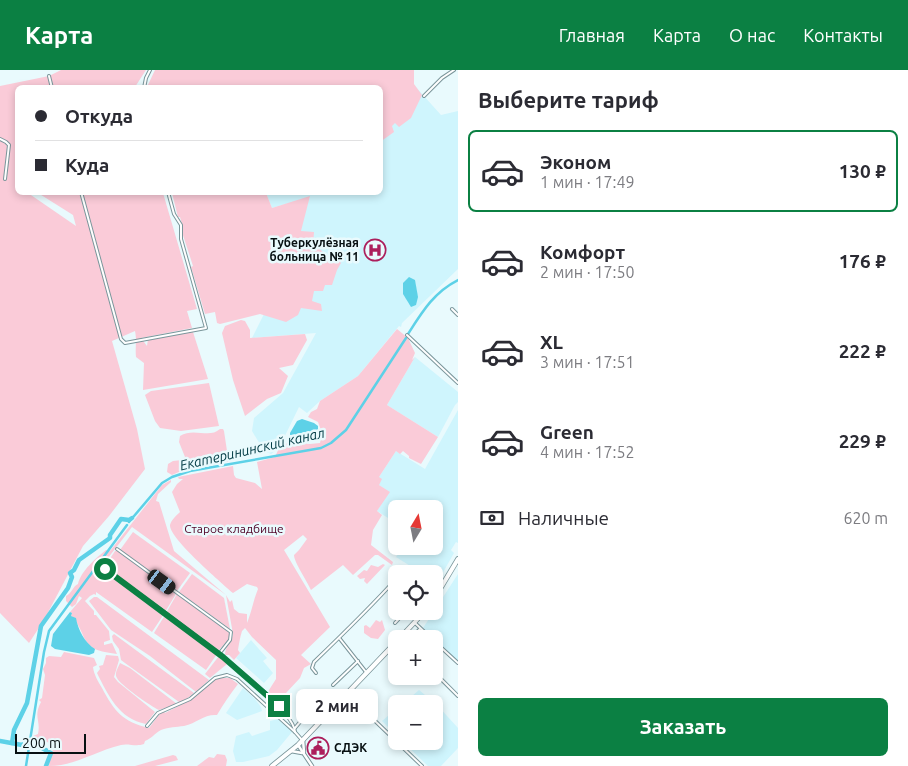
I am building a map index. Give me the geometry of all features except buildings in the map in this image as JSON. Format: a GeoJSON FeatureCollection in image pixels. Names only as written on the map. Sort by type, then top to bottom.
{"type":"FeatureCollection","features":[{"type":"Feature","properties":{"kind":"main road"},"geometry":{"type":"LineString","coordinates":[[443,582],[458,559]]}},
{"type":"Feature","properties":{"kind":"main road"},"geometry":{"type":"LineString","coordinates":[[407,630],[417,620]]}},
{"type":"Feature","properties":{"kind":"main road"},"geometry":{"type":"LineString","coordinates":[[272,766],[292,751],[388,651]]}},
{"type":"Feature","properties":{"kind":"street"},"geometry":{"type":"LineString","coordinates":[[145,85],[150,70]]}},
{"type":"Feature","properties":{"kind":"street"},"geometry":{"type":"LineString","coordinates":[[424,96],[454,70]]}},
{"type":"Feature","properties":{"kind":"street"},"geometry":{"type":"LineString","coordinates":[[49,76],[51,85]]}},
{"type":"Feature","properties":{"kind":"street"},"geometry":{"type":"LineString","coordinates":[[0,139],[9,145],[5,178]]}},
{"type":"Feature","properties":{"kind":"street"},"geometry":{"type":"LineString","coordinates":[[82,195],[121,339],[125,343],[206,328],[181,239],[181,225],[174,214],[169,195]]}},
{"type":"Feature","properties":{"kind":"street"},"geometry":{"type":"LineString","coordinates":[[452,309],[458,315]]}},
{"type":"Feature","properties":{"kind":"street"},"geometry":{"type":"LineString","coordinates":[[407,335],[458,384]]}},
{"type":"Feature","properties":{"kind":"street"},"geometry":{"type":"LineString","coordinates":[[117,548],[231,632],[230,640],[219,654]]}},
{"type":"Feature","properties":{"kind":"street"},"geometry":{"type":"LineString","coordinates":[[105,569],[219,654],[279,706],[295,728],[295,732]]}},
{"type":"Feature","properties":{"kind":"street"},"geometry":{"type":"LineString","coordinates":[[316,672],[312,668],[313,664],[388,587]]}},
{"type":"Feature","properties":{"kind":"street"},"geometry":{"type":"LineString","coordinates":[[395,623],[398,620]]}},
{"type":"Feature","properties":{"kind":"street"},"geometry":{"type":"LineString","coordinates":[[414,623],[420,628]]}},
{"type":"Feature","properties":{"kind":"street"},"geometry":{"type":"LineString","coordinates":[[340,638],[367,673]]}},
{"type":"Feature","properties":{"kind":"street"},"geometry":{"type":"LineString","coordinates":[[443,649],[458,663]]}},
{"type":"Feature","properties":{"kind":"street"},"geometry":{"type":"LineString","coordinates":[[333,685],[358,661]]}},
{"type":"Feature","properties":{"kind":"street"},"geometry":{"type":"LineString","coordinates":[[146,726],[158,713],[190,699],[214,678],[227,676],[237,679],[303,740],[304,753]]}},
{"type":"Feature","properties":{"kind":"street"},"geometry":{"type":"LineString","coordinates":[[443,681],[458,696]]}},
{"type":"Feature","properties":{"kind":"street"},"geometry":{"type":"LineString","coordinates":[[346,695],[422,766]]}},
{"type":"Feature","properties":{"kind":"street"},"geometry":{"type":"LineString","coordinates":[[295,728],[316,703]]}},
{"type":"Feature","properties":{"kind":"street"},"geometry":{"type":"LineString","coordinates":[[298,745],[312,766]]}},
{"type":"Feature","properties":{"kind":"street"},"geometry":{"type":"LineString","coordinates":[[292,751],[304,753]]}},
{"type":"Feature","properties":{"kind":"shaded area","name":"Туберкулёзная больница № 11"},"geometry":{"type":"Polygon","coordinates":[[[413,74],[414,85],[441,115],[458,111],[458,269],[402,323],[401,327],[399,326],[358,376],[320,401],[307,413],[299,407],[279,448],[271,454],[264,451],[252,431],[254,418],[283,393],[316,333],[252,338],[264,314],[310,197],[272,208],[267,195],[383,195],[383,122],[413,74]]]}},
{"type":"Feature","properties":{"kind":"shaded area"},"geometry":{"type":"Polygon","coordinates":[[[415,357],[458,392],[458,402],[438,437],[387,405],[415,357]]]}},
{"type":"Feature","properties":{"kind":"shaded area"},"geometry":{"type":"Polygon","coordinates":[[[458,410],[458,543],[456,542],[451,550],[454,553],[443,572],[443,565],[409,565],[396,557],[397,555],[443,555],[443,500],[388,500],[388,518],[377,511],[389,492],[379,485],[379,477],[396,451],[425,469],[458,410]]]}},
{"type":"Feature","properties":{"kind":"shaded area"},"geometry":{"type":"Polygon","coordinates":[[[458,574],[458,662],[443,647],[443,630],[425,630],[423,628],[428,620],[443,620],[443,597],[458,574]]]}},
{"type":"Feature","properties":{"kind":"shaded area"},"geometry":{"type":"Polygon","coordinates":[[[251,640],[267,658],[263,661],[273,673],[264,683],[236,658],[251,640]]]}},
{"type":"Feature","properties":{"kind":"shaded area"},"geometry":{"type":"Polygon","coordinates":[[[243,688],[255,699],[262,711],[237,720],[226,713],[243,688]]]}},
{"type":"Feature","properties":{"kind":"shaded area"},"geometry":{"type":"Polygon","coordinates":[[[419,690],[425,695],[413,695],[419,690]]]}},
{"type":"Feature","properties":{"kind":"shaded area"},"geometry":{"type":"Polygon","coordinates":[[[443,712],[458,728],[458,748],[441,766],[428,766],[411,750],[443,750],[443,712]]]}},
{"type":"Feature","properties":{"kind":"shaded area"},"geometry":{"type":"Polygon","coordinates":[[[388,716],[388,727],[382,721],[388,716]]]}},
{"type":"Feature","properties":{"kind":"shaded area"},"geometry":{"type":"Polygon","coordinates":[[[278,719],[292,732],[277,750],[269,756],[236,762],[233,751],[236,736],[249,732],[252,736],[270,730],[270,721],[278,719]]]}},
{"type":"Feature","properties":{"kind":"green space"},"geometry":{"type":"Polygon","coordinates":[[[61,70],[146,70],[136,85],[15,85],[15,195],[31,195],[76,226],[73,215],[41,195],[164,195],[197,309],[187,311],[192,328],[141,338],[147,346],[148,339],[193,332],[208,379],[143,390],[144,363],[136,357],[135,331],[112,341],[137,429],[145,469],[83,546],[44,620],[29,643],[0,613],[0,86],[49,76],[61,70]]]}},
{"type":"Feature","properties":{"kind":"green space"},"geometry":{"type":"Polygon","coordinates":[[[155,70],[414,70],[414,84],[422,95],[411,118],[399,127],[395,123],[392,126],[394,132],[383,140],[383,85],[148,85],[155,70]]]}},
{"type":"Feature","properties":{"kind":"green space"},"geometry":{"type":"Polygon","coordinates":[[[172,195],[267,195],[272,208],[310,196],[301,231],[314,232],[313,244],[327,255],[335,256],[341,263],[332,285],[325,285],[323,291],[314,291],[312,301],[321,304],[322,311],[301,308],[298,315],[286,322],[260,314],[220,324],[217,323],[215,312],[205,314],[191,267],[193,266],[182,232],[183,228],[180,217],[178,217],[172,195]]]}},
{"type":"Feature","properties":{"kind":"green space"},"geometry":{"type":"Polygon","coordinates":[[[241,320],[245,321],[250,330],[250,338],[305,334],[307,340],[293,365],[279,368],[288,376],[281,393],[267,399],[245,416],[233,380],[222,333],[225,326],[241,320]]]}},
{"type":"Feature","properties":{"kind":"green space","name":"Старое кладбище"},"geometry":{"type":"Polygon","coordinates":[[[397,329],[408,338],[415,353],[412,360],[415,357],[387,405],[438,437],[421,464],[409,458],[403,451],[400,454],[396,451],[379,477],[382,479],[379,485],[390,492],[377,511],[382,515],[373,530],[371,545],[393,562],[392,565],[378,555],[375,555],[353,575],[343,565],[311,590],[298,567],[294,555],[307,539],[303,535],[284,550],[330,627],[301,655],[311,664],[304,668],[300,678],[286,693],[285,712],[270,696],[269,690],[276,679],[276,660],[245,628],[242,631],[238,650],[240,653],[234,660],[229,655],[225,655],[233,634],[226,595],[230,602],[232,600],[234,609],[239,613],[247,614],[247,623],[258,589],[247,584],[233,593],[178,540],[170,525],[180,512],[172,492],[183,479],[178,477],[233,466],[236,478],[255,483],[262,489],[257,462],[275,457],[279,448],[292,440],[310,444],[320,443],[322,433],[318,422],[308,417],[311,412],[317,409],[320,401],[358,376],[397,329]]]}},
{"type":"Feature","properties":{"kind":"green space"},"geometry":{"type":"Polygon","coordinates":[[[209,383],[219,426],[181,431],[160,428],[155,421],[145,395],[151,391],[209,383]]]}},
{"type":"Feature","properties":{"kind":"green space"},"geometry":{"type":"Polygon","coordinates":[[[220,429],[224,431],[227,451],[231,461],[193,468],[172,475],[167,472],[168,464],[173,461],[182,460],[185,457],[179,442],[180,436],[191,433],[211,433],[220,429]]]}},
{"type":"Feature","properties":{"kind":"green space"},"geometry":{"type":"Polygon","coordinates":[[[171,480],[158,494],[156,501],[159,502],[174,551],[226,595],[132,527],[101,567],[164,614],[152,632],[96,592],[96,595],[90,596],[85,601],[94,611],[94,615],[109,631],[110,640],[104,642],[104,645],[112,643],[117,654],[100,651],[91,647],[75,618],[71,616],[72,613],[70,612],[82,598],[79,596],[76,604],[72,607],[66,601],[66,596],[78,584],[82,574],[89,565],[106,550],[110,551],[162,485],[171,480]]]}},
{"type":"Feature","properties":{"kind":"green space"},"geometry":{"type":"Polygon","coordinates":[[[133,532],[190,573],[177,591],[120,550],[133,532]]]}},
{"type":"Feature","properties":{"kind":"green space"},"geometry":{"type":"Polygon","coordinates":[[[115,551],[119,551],[176,594],[165,612],[106,569],[105,566],[115,551]]]}},
{"type":"Feature","properties":{"kind":"green space"},"geometry":{"type":"Polygon","coordinates":[[[383,564],[385,565],[367,584],[364,581],[365,578],[360,579],[357,576],[364,570],[367,571],[371,565],[378,567],[383,564]]]}},
{"type":"Feature","properties":{"kind":"green space"},"geometry":{"type":"Polygon","coordinates":[[[192,574],[224,598],[230,629],[179,592],[192,574]]]}},
{"type":"Feature","properties":{"kind":"green space"},"geometry":{"type":"Polygon","coordinates":[[[177,594],[231,634],[230,638],[218,651],[166,613],[177,594]]]}},
{"type":"Feature","properties":{"kind":"green space"},"geometry":{"type":"Polygon","coordinates":[[[97,597],[209,680],[196,692],[150,656],[111,630],[89,601],[97,597]]]}},
{"type":"Feature","properties":{"kind":"green space"},"geometry":{"type":"Polygon","coordinates":[[[165,615],[217,654],[206,670],[154,633],[165,615]]]}},
{"type":"Feature","properties":{"kind":"green space"},"geometry":{"type":"Polygon","coordinates":[[[376,620],[380,622],[382,620],[385,630],[378,639],[371,638],[364,633],[364,626],[366,625],[370,628],[376,620]]]}},
{"type":"Feature","properties":{"kind":"green space"},"geometry":{"type":"Polygon","coordinates":[[[114,634],[194,693],[184,701],[179,702],[125,663],[121,660],[119,649],[113,641],[112,636],[114,634]]]}},
{"type":"Feature","properties":{"kind":"green space"},"geometry":{"type":"Polygon","coordinates":[[[64,652],[94,658],[97,665],[93,667],[95,675],[115,709],[126,719],[149,728],[161,712],[164,711],[165,713],[188,701],[215,678],[230,678],[238,684],[217,715],[208,716],[184,726],[161,730],[145,741],[144,744],[121,745],[67,764],[49,766],[53,752],[50,743],[41,740],[33,744],[33,736],[38,734],[37,715],[41,702],[39,700],[42,698],[45,675],[43,669],[46,658],[49,656],[61,657],[64,652]]]}},
{"type":"Feature","properties":{"kind":"green space"},"geometry":{"type":"Polygon","coordinates":[[[106,655],[118,656],[119,660],[114,677],[118,682],[155,712],[146,724],[128,717],[110,697],[97,673],[100,669],[99,666],[103,665],[106,655]]]}},
{"type":"Feature","properties":{"kind":"green space"},"geometry":{"type":"Polygon","coordinates":[[[219,656],[227,664],[210,678],[205,674],[219,656]]]}},
{"type":"Feature","properties":{"kind":"green space"},"geometry":{"type":"Polygon","coordinates":[[[120,663],[130,668],[177,704],[159,710],[136,695],[123,685],[116,676],[120,663]]]}},
{"type":"Feature","properties":{"kind":"green space"},"geometry":{"type":"Polygon","coordinates":[[[217,754],[225,755],[227,760],[226,766],[197,766],[209,757],[214,758],[217,754]]]}},
{"type":"Feature","properties":{"kind":"green space"},"geometry":{"type":"Polygon","coordinates":[[[173,755],[178,760],[155,766],[135,766],[173,755]]]}},
{"type":"Feature","properties":{"kind":"water"},"geometry":{"type":"Polygon","coordinates":[[[409,277],[415,280],[418,297],[416,305],[411,307],[403,294],[403,283],[409,277]]]}},
{"type":"Feature","properties":{"kind":"water"},"geometry":{"type":"Polygon","coordinates":[[[302,419],[318,426],[318,433],[290,435],[297,421],[302,419]]]}},
{"type":"Feature","properties":{"kind":"water"},"geometry":{"type":"Polygon","coordinates":[[[70,612],[72,613],[71,616],[76,618],[80,632],[85,640],[95,649],[94,653],[89,655],[55,649],[51,646],[53,634],[70,612]]]}},
{"type":"Feature","properties":{"kind":"waterway","name":"Екатерининский канал"},"geometry":{"type":"LineString","coordinates":[[408,334],[435,297],[458,280]]}},
{"type":"Feature","properties":{"kind":"waterway","name":"Екатерининский канал"},"geometry":{"type":"LineString","coordinates":[[129,522],[162,483],[172,477],[190,471],[321,448],[331,443],[346,430],[406,338]]}},
{"type":"Feature","properties":{"kind":"waterway"},"geometry":{"type":"LineString","coordinates":[[12,743],[14,730],[27,703],[41,626],[68,588],[72,577],[70,573],[74,570],[79,560],[110,538],[110,535],[121,519],[129,520],[132,518]]}},
{"type":"Feature","properties":{"kind":"waterway","name":"Екатерининский канал"},"geometry":{"type":"LineString","coordinates":[[26,766],[49,631],[127,525]]}},
{"type":"Feature","properties":{"kind":"waterway","name":"Екатерининский канал"},"geometry":{"type":"LineString","coordinates":[[0,741],[22,745],[30,742],[32,745],[37,745],[51,753],[46,766]]}},
{"type":"Feature","properties":{"kind":"place","name":"Туберкулёзная больница № 11"},"geometry":{"type":"Point","coordinates":[375,250]}},
{"type":"Feature","properties":{"kind":"place","name":"СДЭК"},"geometry":{"type":"Point","coordinates":[318,748]}},
{"type":"Feature","properties":{"kind":"route"},"geometry":{"type":"LineString","coordinates":[[105,569],[223,657],[279,706]]}}]}
